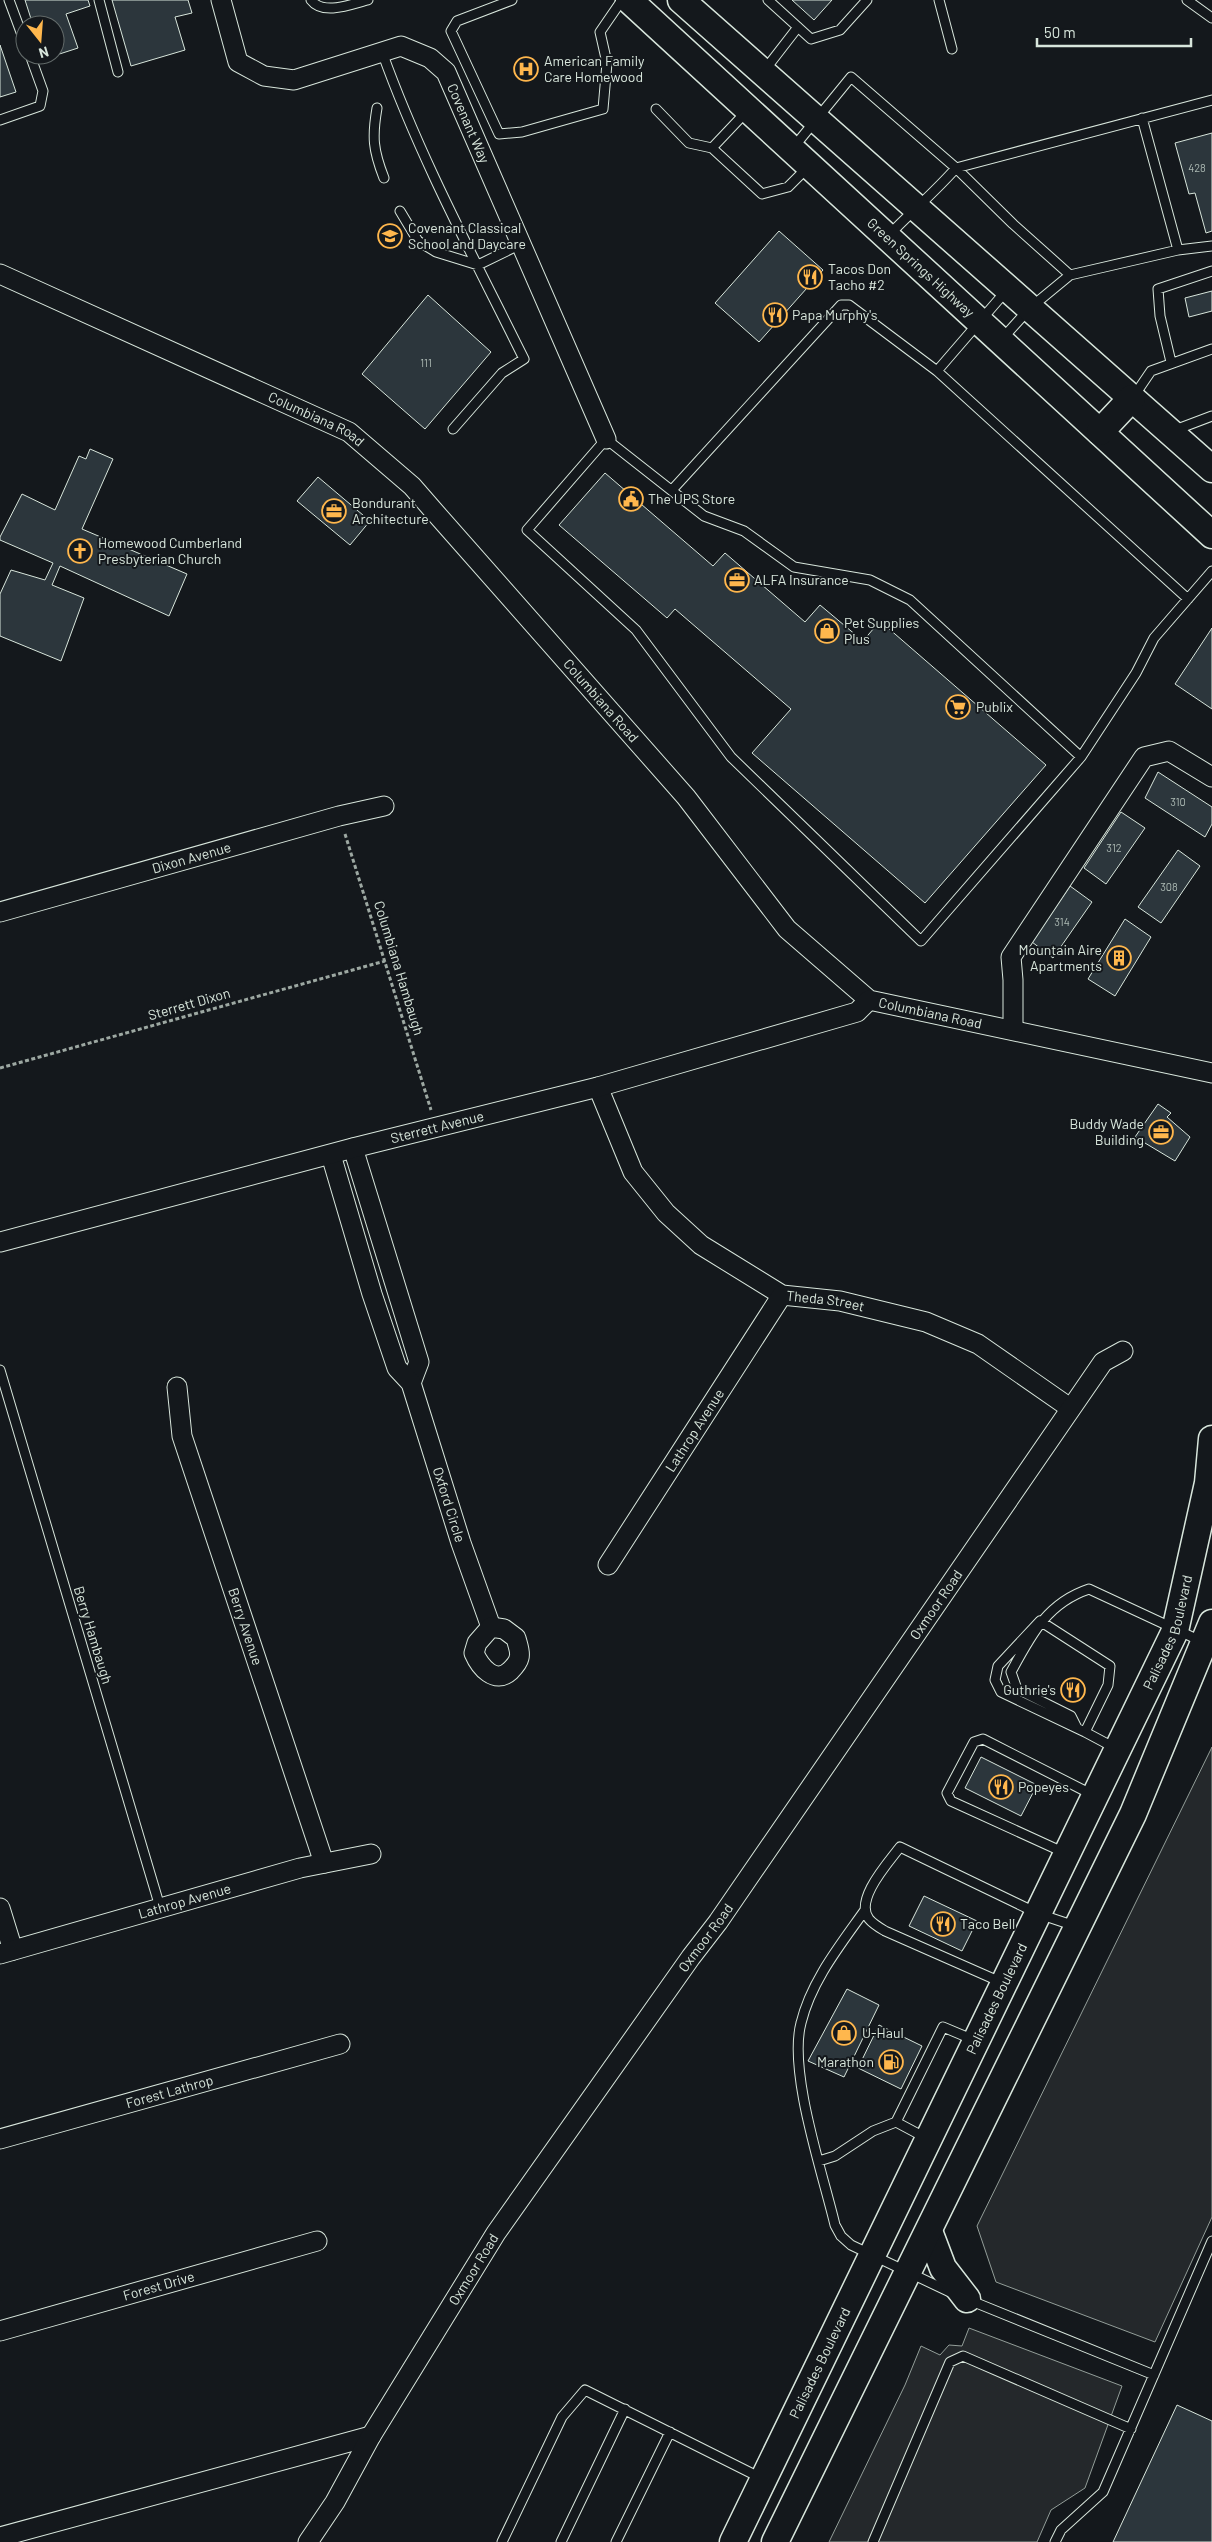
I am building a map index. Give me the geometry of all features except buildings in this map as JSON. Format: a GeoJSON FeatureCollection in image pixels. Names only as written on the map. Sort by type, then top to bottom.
{"type":"FeatureCollection","features":[{"type":"Feature","properties":{"kind":"main road","name":"Green Springs Highway"},"geometry":{"type":"LineString","coordinates":[[629,0],[1212,535]]}},
{"type":"Feature","properties":{"kind":"main road"},"geometry":{"type":"LineString","coordinates":[[681,0],[1212,469]]}},
{"type":"Feature","properties":{"kind":"main road"},"geometry":{"type":"LineString","coordinates":[[1100,432],[1132,398]]}},
{"type":"Feature","properties":{"kind":"main road","name":"Palisades Boulevard"},"geometry":{"type":"LineString","coordinates":[[732,2542],[1176,1631],[1208,1483],[1212,1439]]}},
{"type":"Feature","properties":{"kind":"main road"},"geometry":{"type":"LineString","coordinates":[[775,2542],[1133,1814],[1209,1637]]}},
{"type":"Feature","properties":{"kind":"main road"},"geometry":{"type":"LineString","coordinates":[[929,2231],[943,2268],[967,2299]]}},
{"type":"Feature","properties":{"kind":"main road"},"geometry":{"type":"LineString","coordinates":[[796,2542],[826,2441]]}},
{"type":"Feature","properties":{"kind":"street","name":"Covenant Way"},"geometry":{"type":"LineString","coordinates":[[221,0],[238,62],[264,76],[294,80],[401,46],[430,58],[446,72],[606,439]]}},
{"type":"Feature","properties":{"kind":"street","name":"Columbiana Road"},"geometry":{"type":"LineString","coordinates":[[0,274],[349,432],[417,492],[686,798],[787,929],[869,1000],[1212,1073]]}},
{"type":"Feature","properties":{"kind":"street"},"geometry":{"type":"LineString","coordinates":[[1013,1030],[1011,957],[1144,757],[1169,751],[1212,777]]}},
{"type":"Feature","properties":{"kind":"street","name":"Dixon Avenue"},"geometry":{"type":"LineString","coordinates":[[0,912],[339,816],[384,806]]}},
{"type":"Feature","properties":{"kind":"street","name":"Sterrett Avenue"},"geometry":{"type":"LineString","coordinates":[[0,1242],[353,1148],[598,1087],[857,1012],[869,1000]]}},
{"type":"Feature","properties":{"kind":"street","name":"Theda Street"},"geometry":{"type":"LineString","coordinates":[[598,1087],[633,1172],[666,1213],[701,1244],[782,1295],[840,1301],[926,1322],[978,1344],[1070,1408]]}},
{"type":"Feature","properties":{"kind":"street"},"geometry":{"type":"LineString","coordinates":[[353,1148],[419,1362],[411,1383]]}},
{"type":"Feature","properties":{"kind":"street","name":"Oxford Circle"},"geometry":{"type":"LineString","coordinates":[[331,1155],[372,1294],[397,1368],[411,1383],[461,1543],[490,1627]]}},
{"type":"Feature","properties":{"kind":"street"},"geometry":{"type":"LineString","coordinates":[[372,1294],[396,1287]]}},
{"type":"Feature","properties":{"kind":"street","name":"Lathrop Avenue"},"geometry":{"type":"LineString","coordinates":[[608,1565],[782,1295]]}},
{"type":"Feature","properties":{"kind":"street","name":"Oxmoor Road"},"geometry":{"type":"LineString","coordinates":[[308,2542],[335,2502],[371,2436],[496,2233],[691,1957],[718,1922],[1070,1408],[1103,1362],[1123,1351]]}},
{"type":"Feature","properties":{"kind":"street","name":"Berry Avenue"},"geometry":{"type":"LineString","coordinates":[[178,1387],[182,1436],[324,1863]]}},
{"type":"Feature","properties":{"kind":"street","name":"Lathrop Avenue"},"geometry":{"type":"LineString","coordinates":[[7,1952],[300,1868],[370,1854]]}},
{"type":"Feature","properties":{"kind":"street"},"geometry":{"type":"LineString","coordinates":[[0,1908],[7,1952]]}},
{"type":"Feature","properties":{"kind":"street","name":"Forest Lathrop"},"geometry":{"type":"LineString","coordinates":[[0,2139],[340,2044]]}},
{"type":"Feature","properties":{"kind":"street","name":"Forest Drive"},"geometry":{"type":"LineString","coordinates":[[0,2331],[317,2242]]}},
{"type":"Feature","properties":{"kind":"street"},"geometry":{"type":"LineString","coordinates":[[0,2537],[371,2436]]}},
{"type":"Feature","properties":{"kind":"lane"},"geometry":{"type":"LineString","coordinates":[[9,0],[15,16]]}},
{"type":"Feature","properties":{"kind":"lane"},"geometry":{"type":"LineString","coordinates":[[100,0],[118,72]]}},
{"type":"Feature","properties":{"kind":"lane"},"geometry":{"type":"LineString","coordinates":[[311,0],[314,4],[325,8],[341,7],[368,0]]}},
{"type":"Feature","properties":{"kind":"lane"},"geometry":{"type":"LineString","coordinates":[[512,0],[457,21],[451,31],[499,134],[522,132],[603,109],[607,63],[600,32],[622,0]]}},
{"type":"Feature","properties":{"kind":"lane"},"geometry":{"type":"LineString","coordinates":[[774,2],[798,28],[812,39],[840,30],[867,0]]}},
{"type":"Feature","properties":{"kind":"lane"},"geometry":{"type":"LineString","coordinates":[[939,0],[952,49]]}},
{"type":"Feature","properties":{"kind":"lane"},"geometry":{"type":"LineString","coordinates":[[1187,0],[1212,18]]}},
{"type":"Feature","properties":{"kind":"lane"},"geometry":{"type":"LineString","coordinates":[[763,72],[798,28]]}},
{"type":"Feature","properties":{"kind":"lane"},"geometry":{"type":"LineString","coordinates":[[382,52],[405,114],[524,359],[502,373],[454,429]]}},
{"type":"Feature","properties":{"kind":"lane"},"geometry":{"type":"LineString","coordinates":[[0,120],[40,106],[43,91],[34,65]]}},
{"type":"Feature","properties":{"kind":"lane"},"geometry":{"type":"LineString","coordinates":[[656,109],[688,143],[712,148],[762,194],[788,187],[817,120],[851,77],[956,168],[1013,224],[1070,275]]}},
{"type":"Feature","properties":{"kind":"lane"},"geometry":{"type":"LineString","coordinates":[[887,237],[916,207],[941,186],[956,168],[1212,100]]}},
{"type":"Feature","properties":{"kind":"lane"},"geometry":{"type":"LineString","coordinates":[[377,108],[372,135],[375,155],[384,178]]}},
{"type":"Feature","properties":{"kind":"lane"},"geometry":{"type":"LineString","coordinates":[[712,148],[749,109]]}},
{"type":"Feature","properties":{"kind":"lane"},"geometry":{"type":"LineString","coordinates":[[1142,118],[1178,250]]}},
{"type":"Feature","properties":{"kind":"lane"},"geometry":{"type":"LineString","coordinates":[[400,210],[418,241],[436,252],[478,265],[521,244]]}},
{"type":"Feature","properties":{"kind":"lane"},"geometry":{"type":"LineString","coordinates":[[1001,341],[1030,308],[1070,275],[1178,250],[1212,246]]}},
{"type":"Feature","properties":{"kind":"lane"},"geometry":{"type":"LineString","coordinates":[[1171,362],[1160,316],[1158,289],[1212,272]]}},
{"type":"Feature","properties":{"kind":"lane"},"geometry":{"type":"LineString","coordinates":[[937,371],[1008,289]]}},
{"type":"Feature","properties":{"kind":"lane"},"geometry":{"type":"LineString","coordinates":[[672,490],[841,305],[849,305],[937,371],[1188,599]]}},
{"type":"Feature","properties":{"kind":"lane"},"geometry":{"type":"LineString","coordinates":[[1132,398],[1151,371],[1171,362],[1212,349]]}},
{"type":"Feature","properties":{"kind":"lane"},"geometry":{"type":"LineString","coordinates":[[1170,432],[1212,416]]}},
{"type":"Feature","properties":{"kind":"lane"},"geometry":{"type":"LineString","coordinates":[[1081,757],[910,600],[870,580],[794,567],[744,531],[704,516],[606,439],[527,530],[636,630],[731,757],[921,941],[1081,757],[1136,673],[1154,638],[1212,571]]}},
{"type":"Feature","properties":{"kind":"lane","name":"Berry Hambaugh"},"geometry":{"type":"LineString","coordinates":[[0,1370],[160,1907]]}},
{"type":"Feature","properties":{"kind":"lane"},"geometry":{"type":"LineString","coordinates":[[1118,1749],[1001,1692],[995,1680],[998,1666],[1040,1621],[1071,1595],[1089,1590],[1176,1631],[1209,1637]]}},
{"type":"Feature","properties":{"kind":"lane"},"geometry":{"type":"LineString","coordinates":[[1040,1621],[1110,1666],[1108,1684],[1081,1730]]}},
{"type":"Feature","properties":{"kind":"lane"},"geometry":{"type":"LineString","coordinates":[[1040,1621],[1011,1672],[1017,1689],[1071,1716],[1081,1730]]}},
{"type":"Feature","properties":{"kind":"lane"},"geometry":{"type":"LineString","coordinates":[[1067,1854],[951,1801],[947,1793],[974,1742],[983,1740],[1095,1796]]}},
{"type":"Feature","properties":{"kind":"lane"},"geometry":{"type":"LineString","coordinates":[[1004,1984],[885,1931],[869,1919],[865,1910],[865,1900],[900,1848],[1038,1914],[1078,1927]]}},
{"type":"Feature","properties":{"kind":"lane"},"geometry":{"type":"LineString","coordinates":[[865,1910],[822,1975],[801,2023],[798,2040],[800,2077],[835,2225],[841,2236],[851,2245],[967,2299],[1154,2375]]}},
{"type":"Feature","properties":{"kind":"lane"},"geometry":{"type":"LineString","coordinates":[[820,2161],[835,2156],[872,2131],[896,2122],[943,2027],[976,2041]]}},
{"type":"Feature","properties":{"kind":"lane"},"geometry":{"type":"LineString","coordinates":[[896,2122],[929,2140]]}},
{"type":"Feature","properties":{"kind":"lane"},"geometry":{"type":"LineString","coordinates":[[1055,2542],[1060,2530],[1103,2492],[1212,2241]]}},
{"type":"Feature","properties":{"kind":"lane"},"geometry":{"type":"LineString","coordinates":[[873,2542],[950,2362],[963,2356],[1131,2428]]}},
{"type":"Feature","properties":{"kind":"lane"},"geometry":{"type":"LineString","coordinates":[[502,2542],[562,2417],[584,2390],[763,2479]]}},
{"type":"Feature","properties":{"kind":"lane"},"geometry":{"type":"LineString","coordinates":[[561,2542],[625,2409]]}},
{"type":"Feature","properties":{"kind":"lane"},"geometry":{"type":"LineString","coordinates":[[616,2542],[670,2432]]}},
{"type":"Feature","properties":{"kind":"path","name":"Columbiana Hambaugh"},"geometry":{"type":"LineString","coordinates":[[339,816],[437,1127]]}},
{"type":"Feature","properties":{"kind":"path","name":"Sterrett Dixon"},"geometry":{"type":"LineString","coordinates":[[0,1068],[384,961]]}},
{"type":"Feature","properties":{"kind":"shaded area"},"geometry":{"type":"Polygon","coordinates":[[[1212,1747],[1212,2217],[1155,2342],[996,2282],[977,2226],[1212,1747]]]}},
{"type":"Feature","properties":{"kind":"shaded area"},"geometry":{"type":"Polygon","coordinates":[[[969,2328],[1122,2386],[1085,2488],[1051,2510],[1037,2542],[829,2542],[905,2385],[921,2346],[940,2355],[949,2345],[962,2346],[969,2328]]]}},
{"type":"Feature","properties":{"kind":"place","name":"American Family Care Homewood"},"geometry":{"type":"Point","coordinates":[526,69]}},
{"type":"Feature","properties":{"kind":"place","name":"Covenant Classical School and Daycare"},"geometry":{"type":"Point","coordinates":[390,236]}},
{"type":"Feature","properties":{"kind":"place","name":"Tacos Don Tacho #2"},"geometry":{"type":"Point","coordinates":[810,277]}},
{"type":"Feature","properties":{"kind":"place","name":"Papa Murphy's"},"geometry":{"type":"Point","coordinates":[775,315]}},
{"type":"Feature","properties":{"kind":"place","name":"The UPS Store"},"geometry":{"type":"Point","coordinates":[631,499]}},
{"type":"Feature","properties":{"kind":"place","name":"Bondurant Architecture"},"geometry":{"type":"Point","coordinates":[334,511]}},
{"type":"Feature","properties":{"kind":"place","name":"Homewood Cumberland Presbyterian Church"},"geometry":{"type":"Point","coordinates":[80,551]}},
{"type":"Feature","properties":{"kind":"place","name":"ALFA Insurance"},"geometry":{"type":"Point","coordinates":[737,580]}},
{"type":"Feature","properties":{"kind":"place","name":"Pet Supplies Plus"},"geometry":{"type":"Point","coordinates":[827,631]}},
{"type":"Feature","properties":{"kind":"place","name":"Publix"},"geometry":{"type":"Point","coordinates":[958,707]}},
{"type":"Feature","properties":{"kind":"place","name":"Mountain Aire Apartments"},"geometry":{"type":"Point","coordinates":[1119,958]}},
{"type":"Feature","properties":{"kind":"place","name":"Buddy Wade Building"},"geometry":{"type":"Point","coordinates":[1161,1132]}},
{"type":"Feature","properties":{"kind":"place","name":"Guthrie's"},"geometry":{"type":"Point","coordinates":[1073,1690]}},
{"type":"Feature","properties":{"kind":"place","name":"Popeyes"},"geometry":{"type":"Point","coordinates":[1001,1787]}},
{"type":"Feature","properties":{"kind":"place","name":"Taco Bell"},"geometry":{"type":"Point","coordinates":[943,1924]}},
{"type":"Feature","properties":{"kind":"place","name":"U-Haul"},"geometry":{"type":"Point","coordinates":[844,2033]}},
{"type":"Feature","properties":{"kind":"place","name":"Marathon"},"geometry":{"type":"Point","coordinates":[891,2062]}}]}
